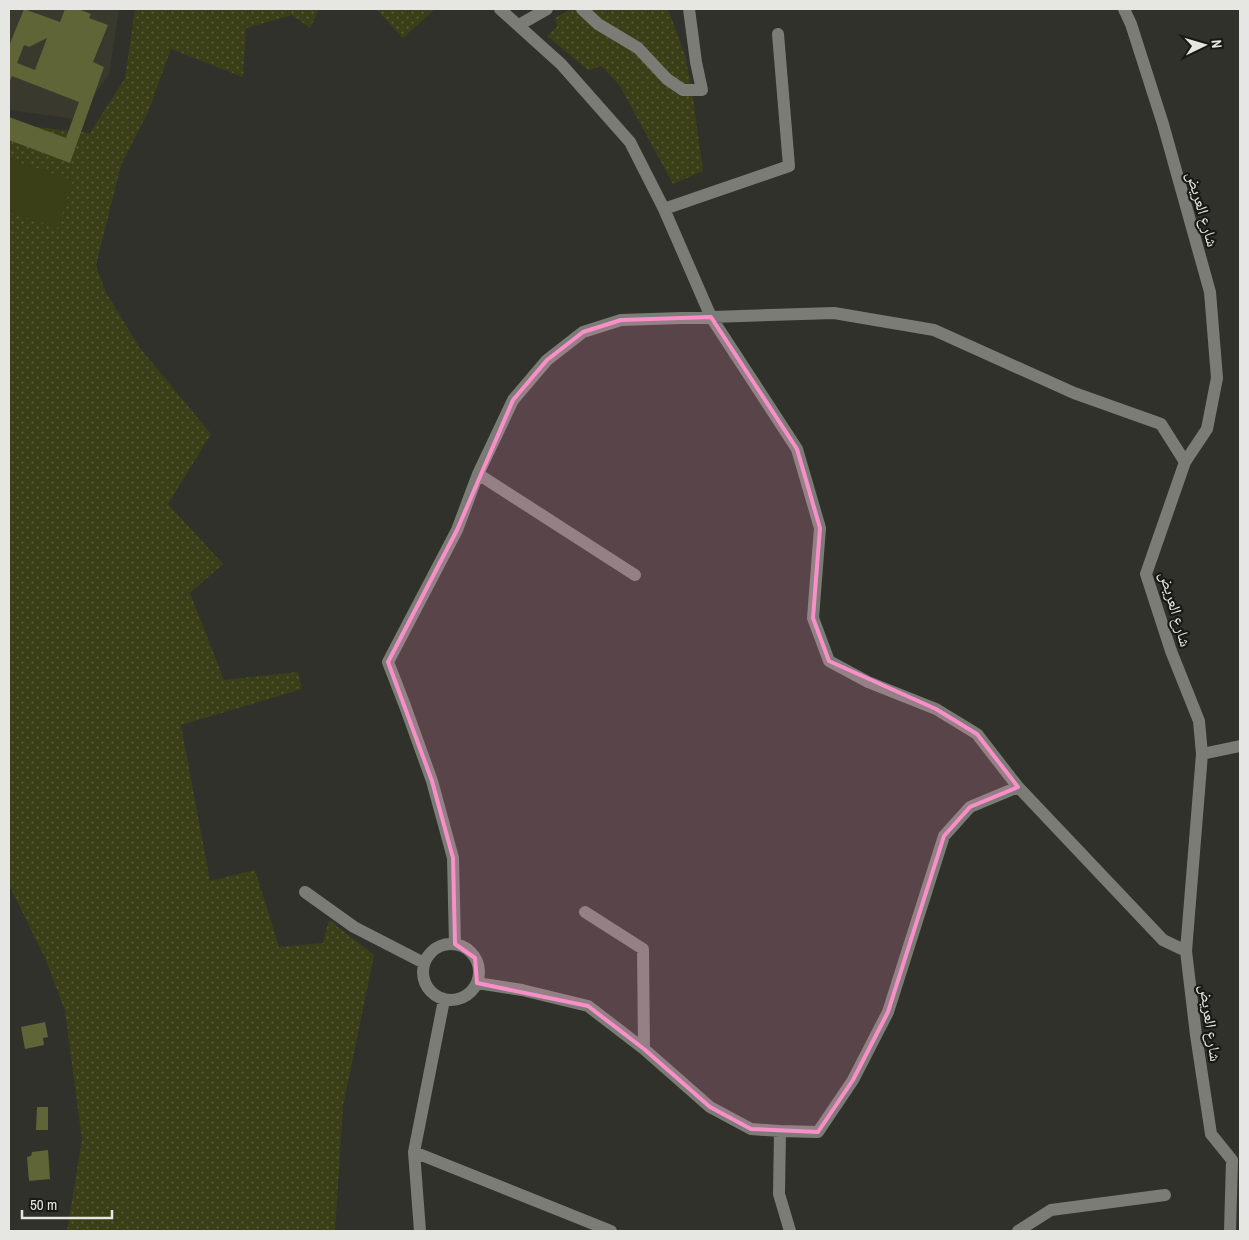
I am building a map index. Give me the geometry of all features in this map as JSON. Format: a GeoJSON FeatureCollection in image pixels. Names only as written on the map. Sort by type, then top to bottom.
{"type":"FeatureCollection","features":[{"type":"Feature","properties":{"kind":"street"},"geometry":{"type":"LineString","coordinates":[[500,9],[562,64],[630,142],[664,209],[711,317],[797,449],[820,528],[813,618],[829,661],[868,682],[936,710],[977,734],[1018,787],[1162,940],[1186,951]]}},
{"type":"Feature","properties":{"kind":"street"},"geometry":{"type":"LineString","coordinates":[[519,25],[547,9]]}},
{"type":"Feature","properties":{"kind":"street"},"geometry":{"type":"LineString","coordinates":[[582,9],[598,24],[638,48],[667,79],[683,90],[702,90],[689,9]]}},
{"type":"Feature","properties":{"kind":"street","name":"شارع العريض"},"geometry":{"type":"LineString","coordinates":[[1124,9],[1163,124],[1210,292],[1217,378],[1207,429],[1185,462],[1146,574],[1171,651],[1199,721],[1202,754],[1186,951],[1196,1035],[1212,1134],[1236,1158],[1231,1191],[1230,1231]]}},
{"type":"Feature","properties":{"kind":"street"},"geometry":{"type":"LineString","coordinates":[[664,209],[789,166],[778,34]]}},
{"type":"Feature","properties":{"kind":"street"},"geometry":{"type":"LineString","coordinates":[[454,944],[453,858],[432,781],[388,662],[457,530],[478,474],[513,400],[547,360],[583,332],[621,320],[834,313],[934,330],[1074,393],[1161,424],[1185,462]]}},
{"type":"Feature","properties":{"kind":"street"},"geometry":{"type":"LineString","coordinates":[[478,474],[634,575]]}},
{"type":"Feature","properties":{"kind":"street"},"geometry":{"type":"LineString","coordinates":[[1202,754],[1240,746]]}},
{"type":"Feature","properties":{"kind":"street"},"geometry":{"type":"LineString","coordinates":[[477,983],[522,990],[588,1006],[644,1049],[710,1108],[751,1129],[818,1132],[853,1080],[888,1012],[944,836],[970,807],[1018,787]]}},
{"type":"Feature","properties":{"kind":"street"},"geometry":{"type":"LineString","coordinates":[[305,892],[354,927],[424,963]]}},
{"type":"Feature","properties":{"kind":"street"},"geometry":{"type":"LineString","coordinates":[[585,912],[643,949],[644,1049]]}},
{"type":"Feature","properties":{"kind":"street"},"geometry":{"type":"LineString","coordinates":[[445,944],[454,944],[463,947],[475,958],[478,966],[477,983],[467,996],[460,999],[444,1000],[428,990],[422,972],[428,954],[445,944]]}},
{"type":"Feature","properties":{"kind":"street"},"geometry":{"type":"LineString","coordinates":[[420,1231],[414,1152],[444,1000]]}},
{"type":"Feature","properties":{"kind":"street"},"geometry":{"type":"LineString","coordinates":[[780,1131],[779,1194],[790,1231]]}},
{"type":"Feature","properties":{"kind":"street"},"geometry":{"type":"LineString","coordinates":[[414,1152],[611,1231]]}},
{"type":"Feature","properties":{"kind":"street"},"geometry":{"type":"LineString","coordinates":[[1231,1191],[1240,1203]]}},
{"type":"Feature","properties":{"kind":"street"},"geometry":{"type":"LineString","coordinates":[[1018,1231],[1051,1210],[1165,1195]]}},
{"type":"Feature","properties":{"kind":"highlighted area"},"geometry":{"type":"Polygon","coordinates":[[[711,317],[797,449],[820,528],[813,618],[829,661],[936,709],[977,734],[1018,787],[970,807],[944,836],[888,1012],[853,1080],[818,1132],[751,1129],[710,1107],[644,1049],[588,1006],[477,983],[475,958],[455,944],[453,858],[432,781],[388,662],[457,530],[513,400],[547,360],[583,332],[621,320],[711,317]]]}},
{"type":"Feature","properties":{"kind":"shaded area"},"geometry":{"type":"Polygon","coordinates":[[[9,9],[119,9],[109,75],[76,119],[9,110],[9,9]]]}},
{"type":"Feature","properties":{"kind":"green space"},"geometry":{"type":"Polygon","coordinates":[[[135,9],[319,9],[310,28],[292,15],[246,28],[243,77],[171,49],[148,112],[121,165],[96,265],[106,293],[140,348],[211,434],[168,504],[223,564],[190,593],[224,680],[298,672],[302,689],[181,725],[210,881],[255,870],[279,947],[323,943],[329,920],[374,955],[343,1106],[335,1231],[67,1231],[82,1140],[65,1011],[46,960],[9,885],[9,124],[90,133],[125,78],[135,9]]]}},
{"type":"Feature","properties":{"kind":"green space"},"geometry":{"type":"Polygon","coordinates":[[[376,9],[435,9],[403,38],[376,9]]]}},
{"type":"Feature","properties":{"kind":"green space"},"geometry":{"type":"Polygon","coordinates":[[[571,9],[668,9],[685,55],[703,171],[673,184],[620,86],[602,66],[588,70],[547,36],[557,27],[555,18],[571,9]]]}},
{"type":"Feature","properties":{"kind":"green space"},"geometry":{"type":"Polygon","coordinates":[[[9,159],[73,180],[58,228],[9,212],[9,159]]]}},
{"type":"Feature","properties":{"kind":"building"},"geometry":{"type":"Polygon","coordinates":[[[24,9],[60,22],[65,9],[78,9],[91,14],[89,18],[108,25],[93,62],[104,67],[70,163],[9,140],[9,117],[66,138],[79,102],[12,76],[9,83],[9,46],[24,9]],[[47,38],[29,47],[24,45],[17,63],[35,70],[47,38]]]}},
{"type":"Feature","properties":{"kind":"building"},"geometry":{"type":"Polygon","coordinates":[[[45,1022],[48,1037],[43,1038],[44,1045],[25,1049],[21,1027],[45,1022]]]}},
{"type":"Feature","properties":{"kind":"building"},"geometry":{"type":"Polygon","coordinates":[[[37,1107],[48,1107],[48,1130],[36,1130],[37,1107]]]}},
{"type":"Feature","properties":{"kind":"building"},"geometry":{"type":"Polygon","coordinates":[[[48,1150],[50,1179],[29,1181],[27,1157],[31,1156],[32,1152],[48,1150]]]}}]}
